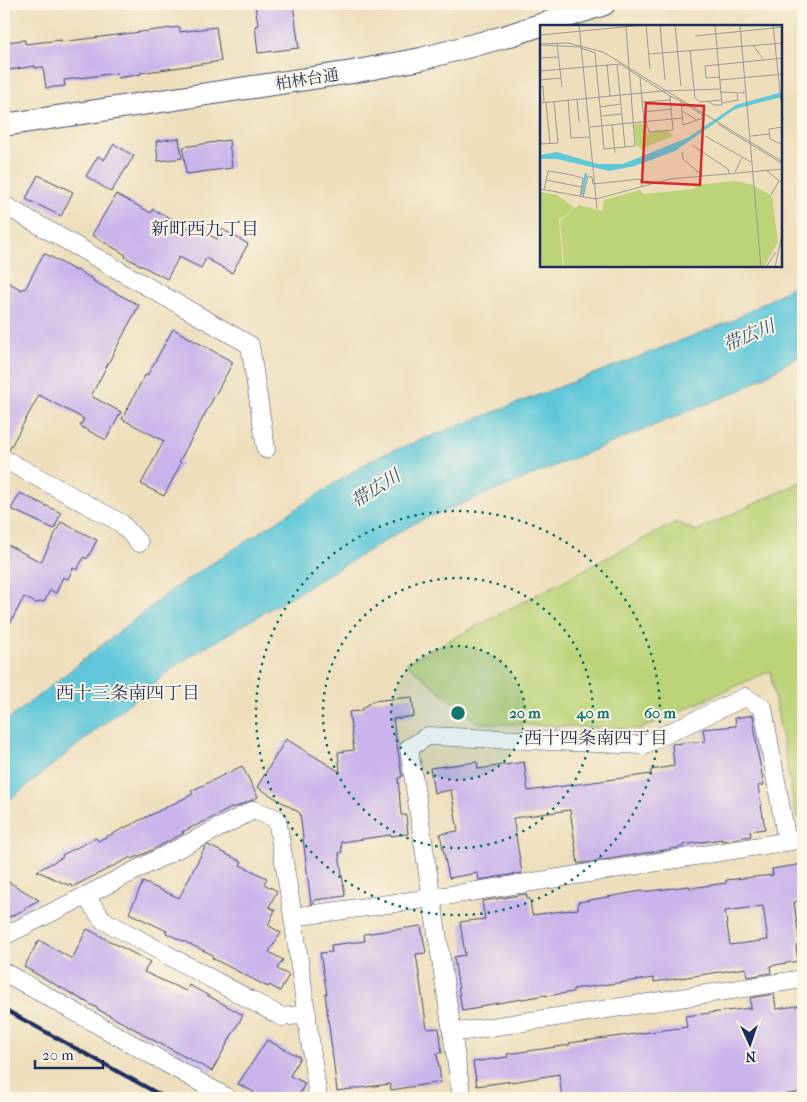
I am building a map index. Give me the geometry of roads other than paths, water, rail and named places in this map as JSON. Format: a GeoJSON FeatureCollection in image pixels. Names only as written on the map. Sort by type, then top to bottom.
{"type":"FeatureCollection","features":[{"type":"Feature","properties":{"kind":"street","name":"柏林台通"},"geometry":{"type":"LineString","coordinates":[[540,25],[604,4]]}},
{"type":"Feature","properties":{"kind":"street","name":"柏林台通"},"geometry":{"type":"LineString","coordinates":[[4,125],[413,61],[504,37],[540,25]]}},
{"type":"Feature","properties":{"kind":"street"},"geometry":{"type":"LineString","coordinates":[[4,205],[250,345],[266,449]]}},
{"type":"Feature","properties":{"kind":"street"},"geometry":{"type":"LineString","coordinates":[[4,459],[122,523],[139,544]]}},
{"type":"Feature","properties":{"kind":"street"},"geometry":{"type":"LineString","coordinates":[[293,917],[432,898],[795,841],[763,708],[745,697],[643,745],[428,736],[409,748],[432,898],[462,1098]]}},
{"type":"Feature","properties":{"kind":"street"},"geometry":{"type":"LineString","coordinates":[[4,936],[254,810],[277,819],[293,917],[318,1098]]}},
{"type":"Feature","properties":{"kind":"street"},"geometry":{"type":"LineString","coordinates":[[85,896],[103,920],[282,1017],[307,1014]]}},
{"type":"Feature","properties":{"kind":"street"},"geometry":{"type":"LineString","coordinates":[[4,972],[228,1098]]}},
{"type":"Feature","properties":{"kind":"street"},"geometry":{"type":"LineString","coordinates":[[452,1033],[803,979]]}},
{"type":"Feature","properties":{"kind":"water","name":"帯広川"},"geometry":{"type":"Polygon","coordinates":[[[803,281],[803,354],[741,390],[415,523],[181,662],[4,804],[4,723],[173,589],[374,458],[732,321],[803,281]]]}},
{"type":"Feature","properties":{"kind":"railway"},"geometry":{"type":"LineString","coordinates":[[4,1009],[166,1098]]}},
{"type":"Feature","properties":{"kind":"district","name":"新町西九丁目"},"geometry":{"type":"Point","coordinates":[205,229]}},
{"type":"Feature","properties":{"kind":"district","name":"西十三条南四丁目"},"geometry":{"type":"Point","coordinates":[128,693]}},
{"type":"Feature","properties":{"kind":"district","name":"西十四条南四丁目"},"geometry":{"type":"Point","coordinates":[596,738]}}]}
